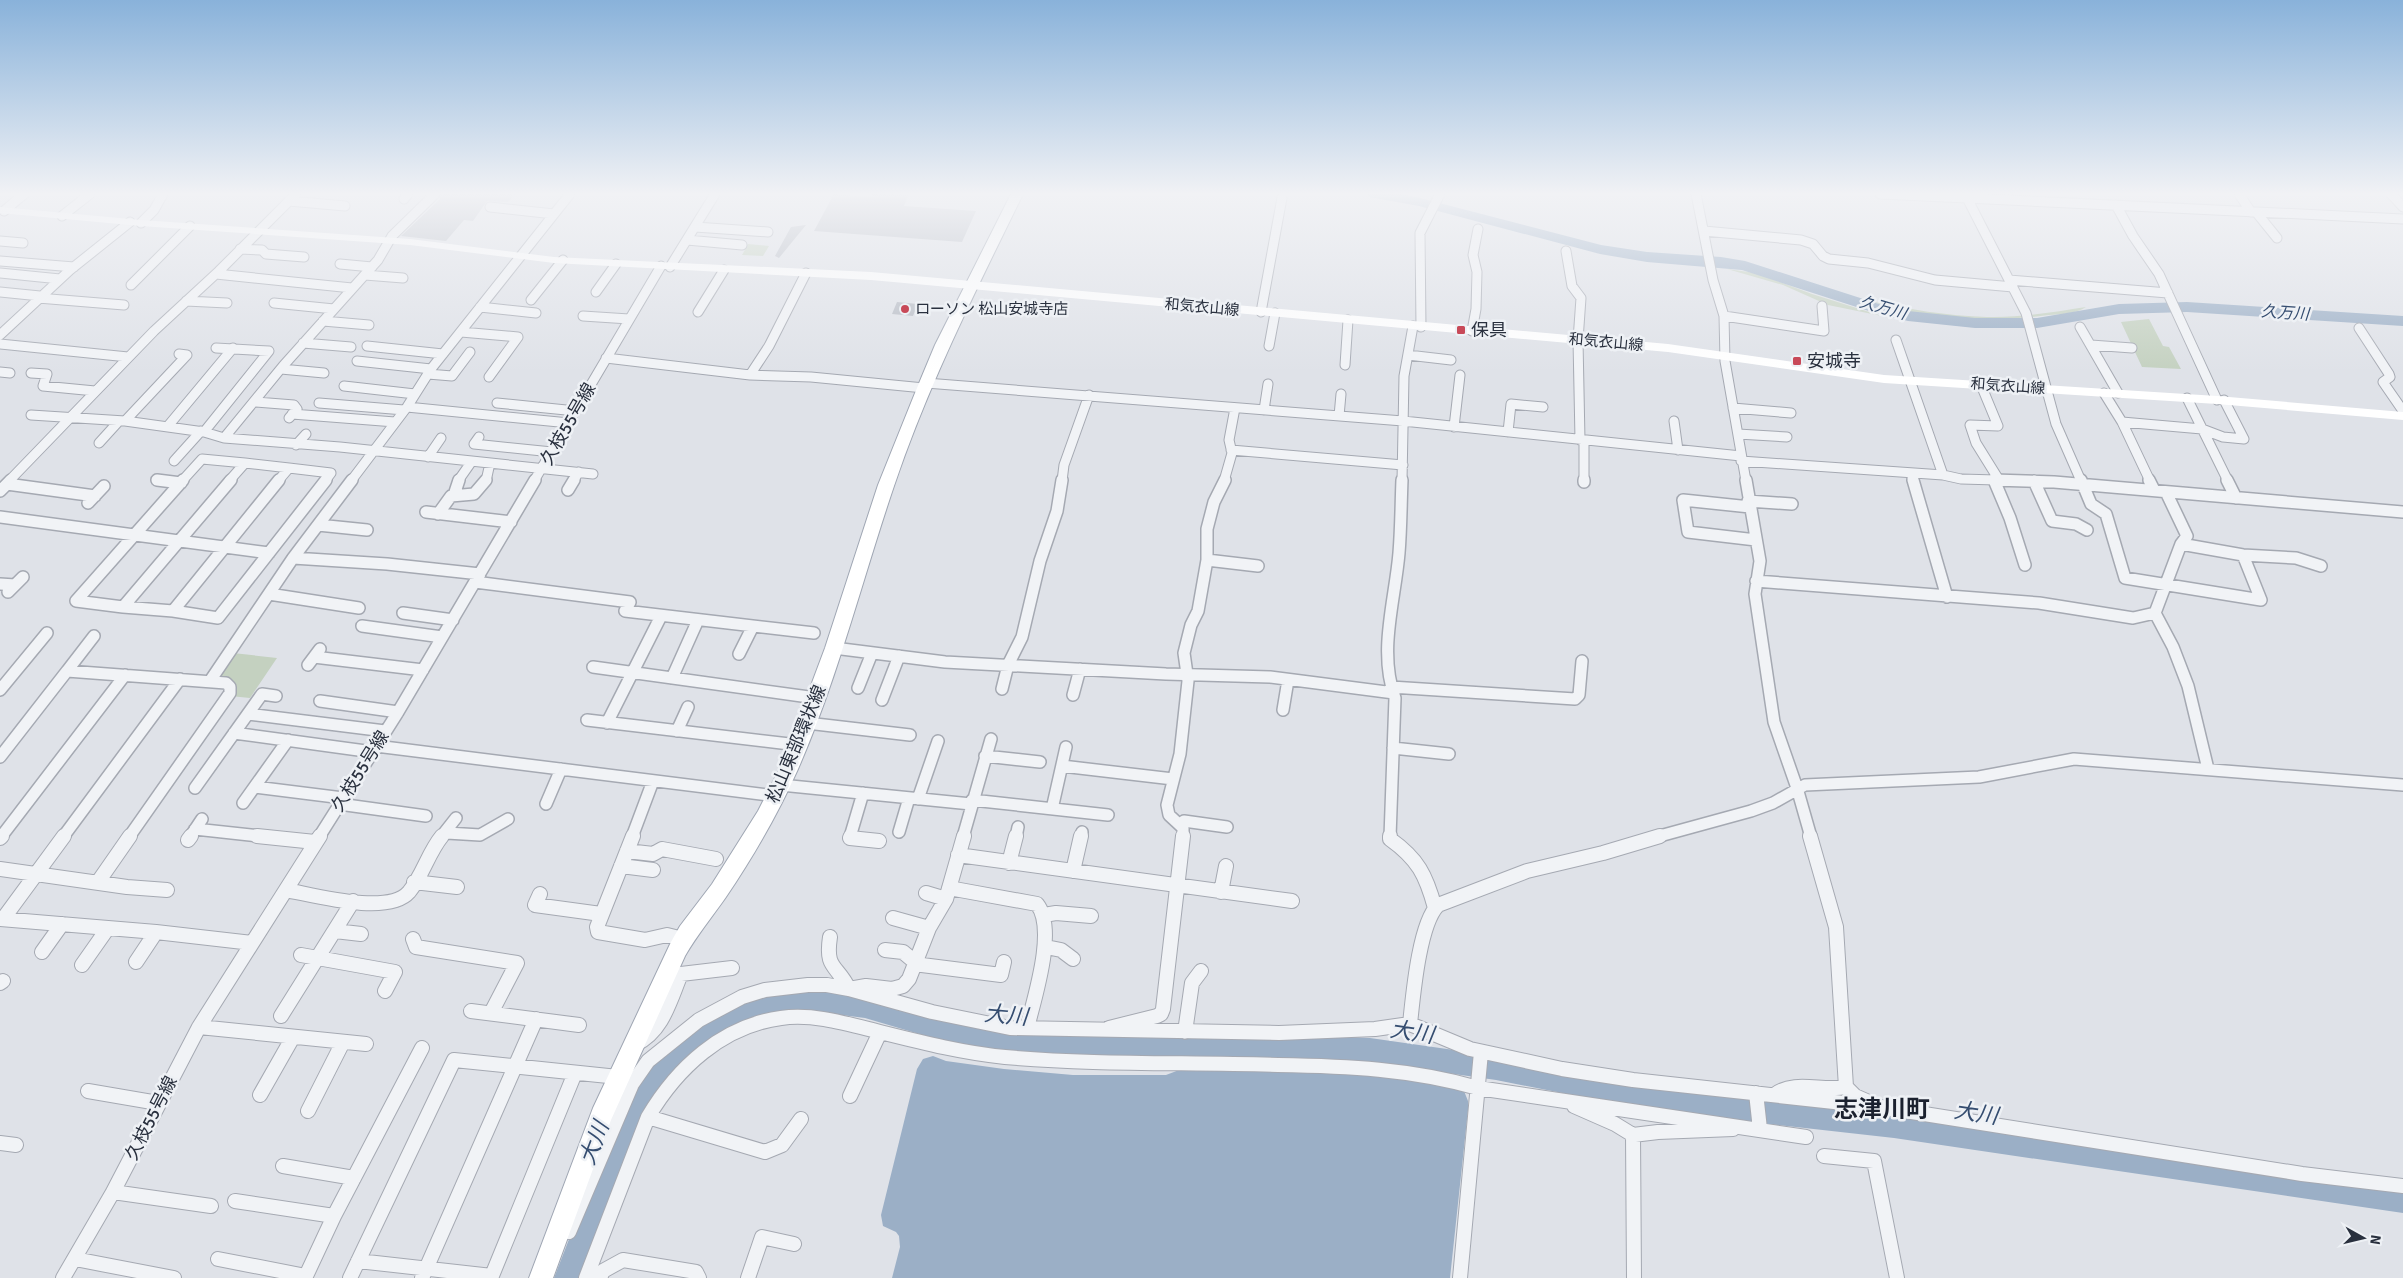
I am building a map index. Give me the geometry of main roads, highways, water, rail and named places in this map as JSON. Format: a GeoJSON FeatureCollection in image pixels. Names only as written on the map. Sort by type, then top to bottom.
{"type":"FeatureCollection","features":[{"type":"Feature","properties":{"kind":"main road","name":"和気衣山線"},"geometry":{"type":"LineString","coordinates":[[502,254],[616,264],[871,276],[1578,340],[1726,355],[1811,370],[1912,380],[2220,400],[2403,416]]}},
{"type":"Feature","properties":{"kind":"main road","name":"松山東部環状線"},"geometry":{"type":"LineString","coordinates":[[541,1278],[618,1077],[683,939],[719,890],[778,791],[807,723],[834,648],[886,485],[925,386],[987,254]]}},
{"type":"Feature","properties":{"kind":"water"},"geometry":{"type":"Polygon","coordinates":[[[933,1056],[946,1061],[1004,1069],[1073,1075],[1166,1075],[1187,1067],[1326,1072],[1395,1078],[1464,1091],[1468,1101],[1468,1110],[1450,1278],[892,1278],[900,1247],[899,1236],[896,1232],[883,1226],[881,1215],[917,1069],[923,1059],[933,1056]]]}},
{"type":"Feature","properties":{"kind":"waterway","name":"久万川"},"geometry":{"type":"LineString","coordinates":[[1627,254],[1745,266],[1878,309],[1908,316],[1975,323],[2037,323],[2119,309],[2187,307],[2403,321]]}},
{"type":"Feature","properties":{"kind":"waterway","name":"大川"},"geometry":{"type":"LineString","coordinates":[[568,1278],[632,1109],[655,1072],[684,1045],[735,1011],[765,1002],[795,997],[865,1006],[953,1032],[998,1040],[1160,1047],[1295,1047],[1370,1050],[1496,1068],[1654,1098],[1894,1125],[2403,1200]]}},
{"type":"Feature","properties":{"kind":"place","name":"ローソン 松山安城寺店"},"geometry":{"type":"Point","coordinates":[905,309]}},
{"type":"Feature","properties":{"kind":"place","name":"保具"},"geometry":{"type":"Point","coordinates":[1461,330]}},
{"type":"Feature","properties":{"kind":"place","name":"安城寺"},"geometry":{"type":"Point","coordinates":[1797,361]}},
{"type":"Feature","properties":{"kind":"district","name":"志津川町"},"geometry":{"type":"Point","coordinates":[1882,1109]}}]}
